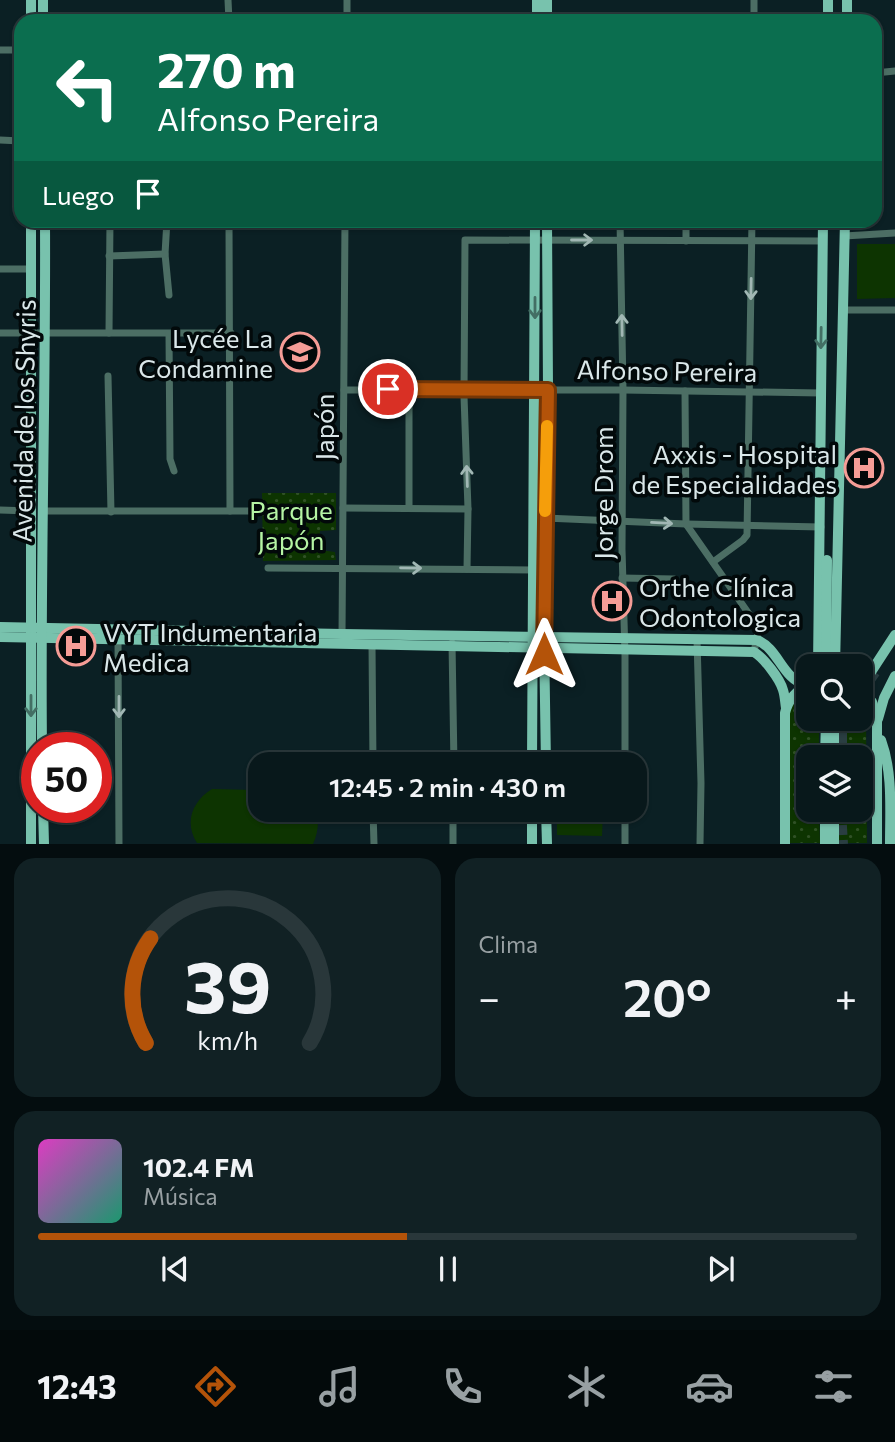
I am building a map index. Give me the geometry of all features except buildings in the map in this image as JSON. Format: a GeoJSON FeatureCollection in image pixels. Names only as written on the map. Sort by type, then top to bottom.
{"type":"FeatureCollection","features":[{"type":"Feature","properties":{"kind":"main road","name":"Avenida de los Shyris"},"geometry":{"type":"LineString","coordinates":[[31,228],[31,510],[42,732]]}},
{"type":"Feature","properties":{"kind":"main road","name":"Avenida de los Shyris"},"geometry":{"type":"LineString","coordinates":[[31,844],[36,633],[43,511],[46,228]]}},
{"type":"Feature","properties":{"kind":"main road"},"geometry":{"type":"LineString","coordinates":[[532,752],[535,228]]}},
{"type":"Feature","properties":{"kind":"main road"},"geometry":{"type":"LineString","coordinates":[[546,752],[547,228]]}},
{"type":"Feature","properties":{"kind":"main road"},"geometry":{"type":"LineString","coordinates":[[818,654],[823,228]]}},
{"type":"Feature","properties":{"kind":"main road"},"geometry":{"type":"LineString","coordinates":[[835,654],[844,228]]}},
{"type":"Feature","properties":{"kind":"main road"},"geometry":{"type":"LineString","coordinates":[[820,458],[826,476],[826,654]]}},
{"type":"Feature","properties":{"kind":"main road"},"geometry":{"type":"LineString","coordinates":[[840,461],[844,481],[842,654]]}},
{"type":"Feature","properties":{"kind":"main road"},"geometry":{"type":"LineString","coordinates":[[0,627],[36,633]]}},
{"type":"Feature","properties":{"kind":"main road"},"geometry":{"type":"LineString","coordinates":[[0,637],[36,633],[697,645],[757,640],[768,646],[796,681]]}},
{"type":"Feature","properties":{"kind":"main road"},"geometry":{"type":"LineString","coordinates":[[873,669],[895,635]]}},
{"type":"Feature","properties":{"kind":"main road"},"geometry":{"type":"LineString","coordinates":[[342,639],[372,644],[452,640]]}},
{"type":"Feature","properties":{"kind":"main road"},"geometry":{"type":"LineString","coordinates":[[697,645],[754,652],[760,655],[780,682],[786,708],[783,725],[785,844]]}},
{"type":"Feature","properties":{"kind":"main road"},"geometry":{"type":"LineString","coordinates":[[877,719],[895,676]]}},
{"type":"Feature","properties":{"kind":"main road"},"geometry":{"type":"LineString","coordinates":[[786,708],[796,692]]}},
{"type":"Feature","properties":{"kind":"main road"},"geometry":{"type":"LineString","coordinates":[[873,705],[879,735],[877,844]]}},
{"type":"Feature","properties":{"kind":"main road"},"geometry":{"type":"LineString","coordinates":[[879,735],[888,767],[890,844]]}},
{"type":"Feature","properties":{"kind":"main road"},"geometry":{"type":"LineString","coordinates":[[532,822],[532,844]]}},
{"type":"Feature","properties":{"kind":"main road"},"geometry":{"type":"LineString","coordinates":[[546,822],[547,844]]}},
{"type":"Feature","properties":{"kind":"main road"},"geometry":{"type":"LineString","coordinates":[[825,822],[825,844]]}},
{"type":"Feature","properties":{"kind":"main road"},"geometry":{"type":"LineString","coordinates":[[834,822],[834,844]]}},
{"type":"Feature","properties":{"kind":"main road"},"geometry":{"type":"LineString","coordinates":[[43,823],[44,844]]}},
{"type":"Feature","properties":{"kind":"street"},"geometry":{"type":"LineString","coordinates":[[109,333],[110,228]]}},
{"type":"Feature","properties":{"kind":"street"},"geometry":{"type":"LineString","coordinates":[[167,228],[165,254],[169,295]]}},
{"type":"Feature","properties":{"kind":"street"},"geometry":{"type":"LineString","coordinates":[[229,228],[230,510]]}},
{"type":"Feature","properties":{"kind":"street","name":"Japón"},"geometry":{"type":"LineString","coordinates":[[342,639],[345,228]]}},
{"type":"Feature","properties":{"kind":"street","name":"Jorge Drom"},"geometry":{"type":"LineString","coordinates":[[620,228],[625,752]]}},
{"type":"Feature","properties":{"kind":"street"},"geometry":{"type":"LineString","coordinates":[[686,241],[687,228]]}},
{"type":"Feature","properties":{"kind":"street"},"geometry":{"type":"LineString","coordinates":[[713,562],[747,535],[752,228]]}},
{"type":"Feature","properties":{"kind":"street"},"geometry":{"type":"LineString","coordinates":[[844,236],[895,233]]}},
{"type":"Feature","properties":{"kind":"street"},"geometry":{"type":"LineString","coordinates":[[467,569],[465,240],[823,241]]}},
{"type":"Feature","properties":{"kind":"street"},"geometry":{"type":"LineString","coordinates":[[109,256],[165,254]]}},
{"type":"Feature","properties":{"kind":"street"},"geometry":{"type":"LineString","coordinates":[[0,268],[31,269]]}},
{"type":"Feature","properties":{"kind":"street"},"geometry":{"type":"LineString","coordinates":[[843,310],[895,310]]}},
{"type":"Feature","properties":{"kind":"street"},"geometry":{"type":"LineString","coordinates":[[0,333],[230,333]]}},
{"type":"Feature","properties":{"kind":"street"},"geometry":{"type":"LineString","coordinates":[[169,334],[170,459],[174,471]]}},
{"type":"Feature","properties":{"kind":"street"},"geometry":{"type":"LineString","coordinates":[[108,376],[111,512]]}},
{"type":"Feature","properties":{"kind":"street"},"geometry":{"type":"LineString","coordinates":[[409,389],[409,508]]}},
{"type":"Feature","properties":{"kind":"street","name":"Alfonso Pereira"},"geometry":{"type":"LineString","coordinates":[[344,390],[535,389],[821,393]]}},
{"type":"Feature","properties":{"kind":"street"},"geometry":{"type":"LineString","coordinates":[[684,391],[686,524],[756,624],[758,632],[754,652]]}},
{"type":"Feature","properties":{"kind":"street"},"geometry":{"type":"LineString","coordinates":[[343,508],[468,509]]}},
{"type":"Feature","properties":{"kind":"street"},"geometry":{"type":"LineString","coordinates":[[0,510],[31,510]]}},
{"type":"Feature","properties":{"kind":"street"},"geometry":{"type":"LineString","coordinates":[[43,511],[258,510]]}},
{"type":"Feature","properties":{"kind":"street"},"geometry":{"type":"LineString","coordinates":[[545,518],[821,527]]}},
{"type":"Feature","properties":{"kind":"street"},"geometry":{"type":"LineString","coordinates":[[268,568],[533,570]]}},
{"type":"Feature","properties":{"kind":"street"},"geometry":{"type":"LineString","coordinates":[[622,578],[674,579]]}},
{"type":"Feature","properties":{"kind":"street"},"geometry":{"type":"LineString","coordinates":[[118,634],[119,844]]}},
{"type":"Feature","properties":{"kind":"street"},"geometry":{"type":"LineString","coordinates":[[452,640],[454,752]]}},
{"type":"Feature","properties":{"kind":"street"},"geometry":{"type":"LineString","coordinates":[[372,644],[373,752]]}},
{"type":"Feature","properties":{"kind":"street"},"geometry":{"type":"LineString","coordinates":[[697,645],[701,783],[699,844]]}},
{"type":"Feature","properties":{"kind":"street"},"geometry":{"type":"LineString","coordinates":[[373,822],[374,844]]}},
{"type":"Feature","properties":{"kind":"street"},"geometry":{"type":"LineString","coordinates":[[453,822],[453,844]]}},
{"type":"Feature","properties":{"kind":"street"},"geometry":{"type":"LineString","coordinates":[[625,822],[625,844]]}},
{"type":"Feature","properties":{"kind":"green space"},"geometry":{"type":"Polygon","coordinates":[[[857,244],[895,244],[895,298],[857,299],[857,244]]]}},
{"type":"Feature","properties":{"kind":"green space","name":"Parque Japón"},"geometry":{"type":"Polygon","coordinates":[[[262,493],[336,493],[336,530],[320,531],[320,550],[335,552],[336,560],[263,561],[262,493]]]}},
{"type":"Feature","properties":{"kind":"green space"},"geometry":{"type":"Polygon","coordinates":[[[796,700],[796,731],[819,731],[819,745],[796,745],[796,822],[819,822],[820,843],[789,843],[787,720],[796,700]]]}},
{"type":"Feature","properties":{"kind":"green space"},"geometry":{"type":"Polygon","coordinates":[[[837,731],[866,731],[866,745],[837,745],[837,731]]]}},
{"type":"Feature","properties":{"kind":"green space"},"geometry":{"type":"Polygon","coordinates":[[[212,789],[248,790],[248,822],[318,822],[313,844],[197,843],[191,828],[192,813],[205,794],[212,789]]]}},
{"type":"Feature","properties":{"kind":"green space"},"geometry":{"type":"Polygon","coordinates":[[[557,822],[603,822],[602,836],[557,835],[557,822]]]}},
{"type":"Feature","properties":{"kind":"green space"},"geometry":{"type":"Polygon","coordinates":[[[838,822],[867,822],[867,843],[839,843],[838,822]]]}},
{"type":"Feature","properties":{"kind":"tunnel"},"geometry":{"type":"LineString","coordinates":[[873,676],[877,670]]}},
{"type":"Feature","properties":{"kind":"tunnel"},"geometry":{"type":"LineString","coordinates":[[842,731],[842,745]]}},
{"type":"Feature","properties":{"kind":"tunnel"},"geometry":{"type":"LineString","coordinates":[[842,822],[843,844]]}},
{"type":"Feature","properties":{"kind":"slow traffic"},"geometry":{"type":"LineString","coordinates":[[545,511],[547,426]]}},
{"type":"Feature","properties":{"kind":"place","name":"Lycée La Condamine"},"geometry":{"type":"Point","coordinates":[300,352]}},
{"type":"Feature","properties":{"kind":"place","name":"Axxis - Hospital de Especialidades"},"geometry":{"type":"Point","coordinates":[864,468]}},
{"type":"Feature","properties":{"kind":"place","name":"Orthe Clínica Odontologica"},"geometry":{"type":"Point","coordinates":[612,601]}},
{"type":"Feature","properties":{"kind":"place","name":"VYT Indumentaria Medica"},"geometry":{"type":"Point","coordinates":[76,646]}},
{"type":"Feature","properties":{"kind":"route"},"geometry":{"type":"LineString","coordinates":[[388,389],[548,390],[544,654]]}}]}
